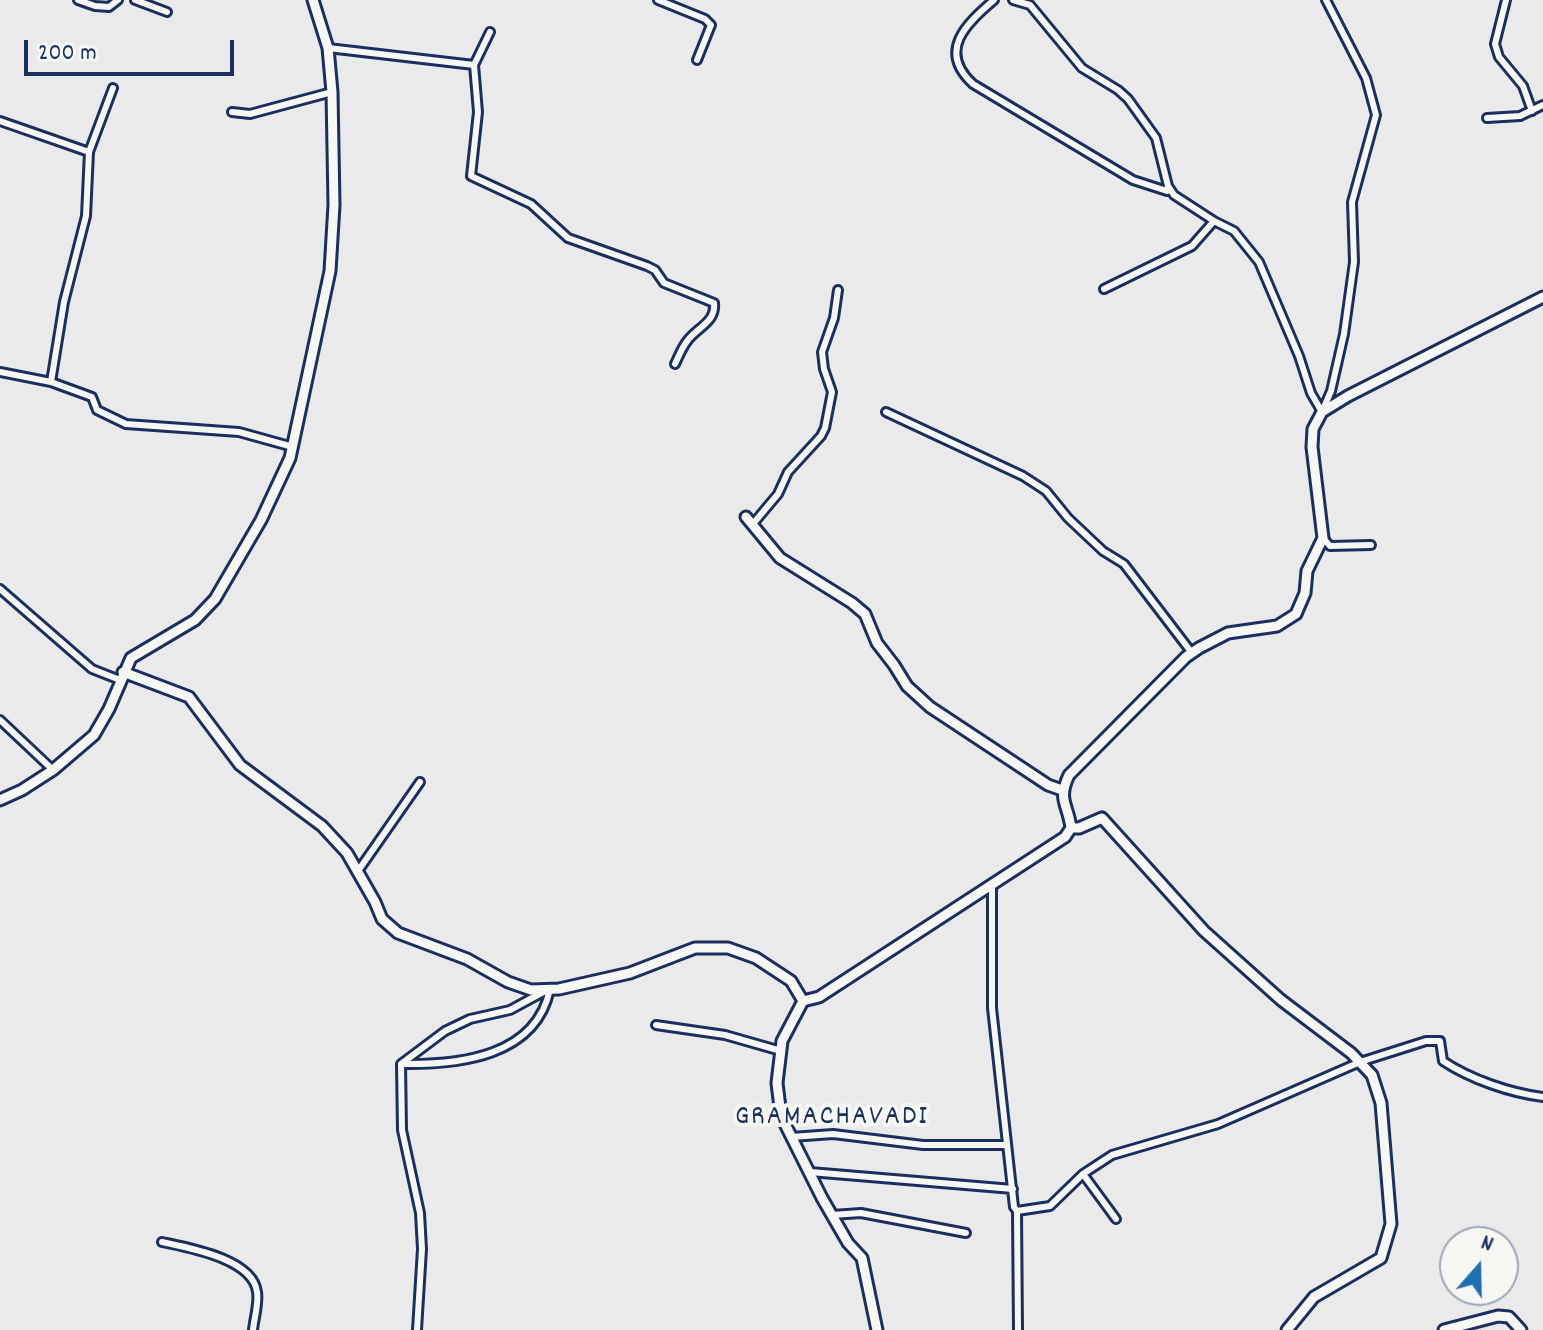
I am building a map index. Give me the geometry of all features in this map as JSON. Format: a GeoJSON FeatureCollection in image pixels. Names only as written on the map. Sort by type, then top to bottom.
{"type":"FeatureCollection","features":[{"type":"Feature","properties":{"kind":"street"},"geometry":{"type":"LineString","coordinates":[[78,0],[109,7],[118,0]]}},
{"type":"Feature","properties":{"kind":"street"},"geometry":{"type":"LineString","coordinates":[[135,0],[167,12]]}},
{"type":"Feature","properties":{"kind":"street"},"geometry":{"type":"LineString","coordinates":[[0,800],[53,770],[94,735],[131,658],[195,620],[215,599],[261,520],[290,458],[330,271],[334,205],[328,48],[313,0]]}},
{"type":"Feature","properties":{"kind":"street"},"geometry":{"type":"LineString","coordinates":[[658,0],[705,19],[711,25],[697,60]]}},
{"type":"Feature","properties":{"kind":"street"},"geometry":{"type":"LineString","coordinates":[[994,0],[959,34],[956,52],[963,76],[1133,180],[1167,191],[1168,186]]}},
{"type":"Feature","properties":{"kind":"street"},"geometry":{"type":"LineString","coordinates":[[1013,0],[1030,5],[1082,68],[1128,99],[1156,138],[1168,186],[1174,195],[1234,231],[1259,262],[1299,356],[1311,393],[1322,412]]}},
{"type":"Feature","properties":{"kind":"street"},"geometry":{"type":"LineString","coordinates":[[1071,828],[1062,790],[1069,775],[1192,653],[1228,633],[1277,626],[1296,614],[1305,593],[1307,571],[1323,538],[1312,447],[1313,429],[1331,391],[1344,334],[1354,262],[1352,202],[1376,115],[1366,78],[1326,0]]}},
{"type":"Feature","properties":{"kind":"street"},"geometry":{"type":"LineString","coordinates":[[1506,0],[1495,44],[1499,57],[1523,86],[1532,111]]}},
{"type":"Feature","properties":{"kind":"street"},"geometry":{"type":"LineString","coordinates":[[490,32],[474,65],[478,112],[471,176],[531,204],[568,238],[647,266],[655,270],[664,283],[714,303],[714,314],[686,342],[675,364]]}},
{"type":"Feature","properties":{"kind":"street"},"geometry":{"type":"LineString","coordinates":[[328,48],[474,65]]}},
{"type":"Feature","properties":{"kind":"street"},"geometry":{"type":"LineString","coordinates":[[51,382],[64,302],[86,216],[89,152],[113,88]]}},
{"type":"Feature","properties":{"kind":"street"},"geometry":{"type":"LineString","coordinates":[[232,112],[250,114],[332,92]]}},
{"type":"Feature","properties":{"kind":"street"},"geometry":{"type":"LineString","coordinates":[[1487,118],[1520,116],[1543,105]]}},
{"type":"Feature","properties":{"kind":"street"},"geometry":{"type":"LineString","coordinates":[[0,121],[89,152]]}},
{"type":"Feature","properties":{"kind":"street"},"geometry":{"type":"LineString","coordinates":[[1104,289],[1192,246],[1214,221]]}},
{"type":"Feature","properties":{"kind":"street"},"geometry":{"type":"LineString","coordinates":[[838,290],[834,318],[822,352],[832,392],[825,428],[788,472],[778,494],[749,521],[780,558],[865,614],[877,643],[907,686],[930,707],[1037,778],[1062,790]]}},
{"type":"Feature","properties":{"kind":"street"},"geometry":{"type":"LineString","coordinates":[[1322,412],[1543,297]]}},
{"type":"Feature","properties":{"kind":"street"},"geometry":{"type":"LineString","coordinates":[[0,372],[51,382],[92,397],[97,410],[126,424],[239,432],[293,447]]}},
{"type":"Feature","properties":{"kind":"street"},"geometry":{"type":"LineString","coordinates":[[886,412],[1023,476],[1046,491],[1068,518],[1103,551],[1124,564],[1192,653]]}},
{"type":"Feature","properties":{"kind":"street"},"geometry":{"type":"LineString","coordinates":[[1323,538],[1330,546],[1371,545]]}},
{"type":"Feature","properties":{"kind":"street"},"geometry":{"type":"LineString","coordinates":[[0,589],[92,669],[189,697],[240,765],[322,826],[347,853],[382,919],[398,933],[467,959],[508,982],[531,990],[630,973],[695,948],[728,948],[756,958],[791,981],[803,1001]]}},
{"type":"Feature","properties":{"kind":"street"},"geometry":{"type":"LineString","coordinates":[[0,720],[53,770]]}},
{"type":"Feature","properties":{"kind":"street"},"geometry":{"type":"LineString","coordinates":[[358,871],[420,782]]}},
{"type":"Feature","properties":{"kind":"street"},"geometry":{"type":"LineString","coordinates":[[877,1330],[862,1258],[848,1243],[831,1215],[781,1116],[777,1083],[782,1041],[803,1001],[819,997],[1065,837],[1071,828],[1102,818],[1204,931],[1281,1000],[1351,1053],[1372,1075],[1381,1103],[1391,1224],[1388,1241],[1381,1258],[1314,1297],[1287,1330]]}},
{"type":"Feature","properties":{"kind":"street"},"geometry":{"type":"LineString","coordinates":[[992,885],[992,1008],[1006,1145],[1017,1211],[1018,1330]]}},
{"type":"Feature","properties":{"kind":"street"},"geometry":{"type":"LineString","coordinates":[[401,1064],[445,1031],[470,1019],[510,1010],[550,989]]}},
{"type":"Feature","properties":{"kind":"street"},"geometry":{"type":"LineString","coordinates":[[401,1064],[432,1064],[499,1052],[536,1023],[547,1004],[550,989]]}},
{"type":"Feature","properties":{"kind":"street"},"geometry":{"type":"LineString","coordinates":[[656,1025],[725,1035],[781,1051]]}},
{"type":"Feature","properties":{"kind":"street"},"geometry":{"type":"LineString","coordinates":[[1017,1211],[1050,1206],[1083,1174],[1112,1155],[1218,1124],[1360,1062],[1426,1041],[1440,1041],[1443,1061],[1457,1071],[1527,1095],[1543,1097]]}},
{"type":"Feature","properties":{"kind":"street"},"geometry":{"type":"LineString","coordinates":[[401,1064],[402,1130],[420,1213],[422,1249],[417,1330]]}},
{"type":"Feature","properties":{"kind":"street"},"geometry":{"type":"LineString","coordinates":[[790,1137],[833,1134],[923,1145],[1006,1145]]}},
{"type":"Feature","properties":{"kind":"street"},"geometry":{"type":"LineString","coordinates":[[808,1172],[1013,1189]]}},
{"type":"Feature","properties":{"kind":"street"},"geometry":{"type":"LineString","coordinates":[[1083,1174],[1116,1219]]}},
{"type":"Feature","properties":{"kind":"street"},"geometry":{"type":"LineString","coordinates":[[831,1215],[861,1213],[966,1233]]}},
{"type":"Feature","properties":{"kind":"street"},"geometry":{"type":"LineString","coordinates":[[162,1242],[239,1265],[251,1276],[258,1293],[253,1330]]}},
{"type":"Feature","properties":{"kind":"street"},"geometry":{"type":"LineString","coordinates":[[1444,1330],[1498,1316],[1509,1317],[1521,1330]]}},
{"type":"Feature","properties":{"kind":"district","name":"GRAMACHAVADI"},"geometry":{"type":"Point","coordinates":[832,1119]}}]}
